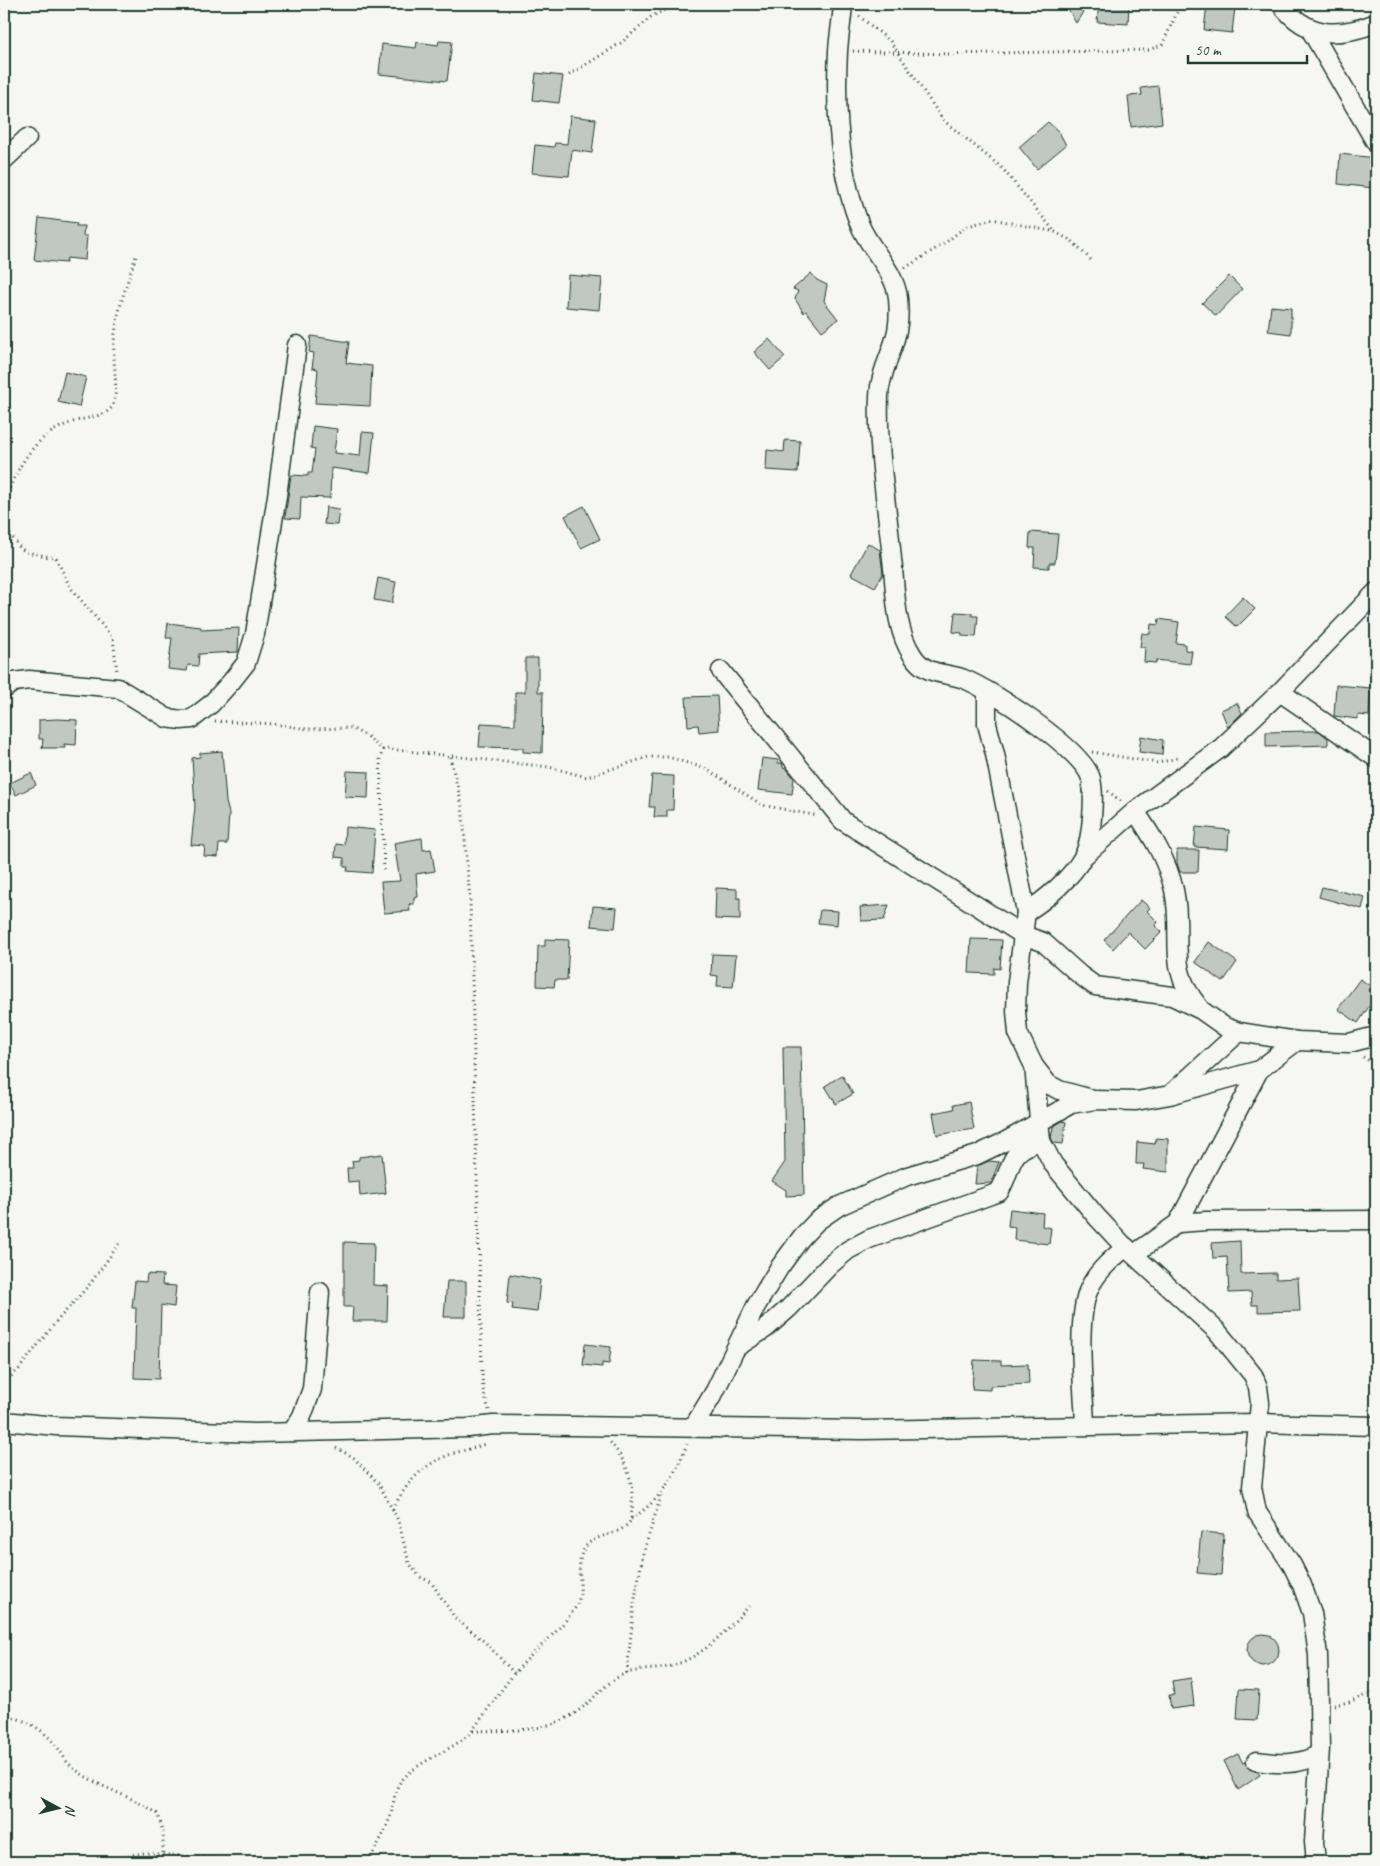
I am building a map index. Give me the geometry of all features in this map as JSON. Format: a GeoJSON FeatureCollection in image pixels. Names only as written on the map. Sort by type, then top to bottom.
{"type":"FeatureCollection","features":[{"type":"Feature","properties":{"kind":"street"},"geometry":{"type":"LineString","coordinates":[[1280,4],[1298,24],[1310,29],[1336,32],[1376,23]]}},
{"type":"Feature","properties":{"kind":"street"},"geometry":{"type":"LineString","coordinates":[[849,7],[838,50],[840,137],[850,188],[860,225],[891,276],[898,295],[896,335],[884,365],[879,394],[884,486],[895,599],[902,631],[913,656],[926,670],[963,678],[987,691],[1028,717],[1072,751],[1091,776],[1093,795],[1091,826],[1084,856]]}},
{"type":"Feature","properties":{"kind":"street"},"geometry":{"type":"LineString","coordinates":[[1310,29],[1376,143]]}},
{"type":"Feature","properties":{"kind":"street"},"geometry":{"type":"LineString","coordinates":[[4,160],[27,138]]}},
{"type":"Feature","properties":{"kind":"street"},"geometry":{"type":"LineString","coordinates":[[4,689],[14,682],[29,680],[118,688],[166,718],[192,719],[211,704],[246,664],[255,634],[277,496],[296,345]]}},
{"type":"Feature","properties":{"kind":"street"},"geometry":{"type":"LineString","coordinates":[[1026,912],[1041,903],[1084,856],[1135,811],[1221,748],[1280,692],[1376,592]]}},
{"type":"Feature","properties":{"kind":"street"},"geometry":{"type":"LineString","coordinates":[[721,671],[843,821],[1023,935],[1043,942],[1095,986],[1172,996],[1201,1010],[1225,1027],[1239,1032],[1297,1041],[1349,1043],[1376,1036]]}},
{"type":"Feature","properties":{"kind":"street"},"geometry":{"type":"LineString","coordinates":[[987,691],[987,724],[997,763],[1026,912],[1017,982],[1016,1011],[1018,1034],[1042,1078],[1053,1087],[1095,1100]]}},
{"type":"Feature","properties":{"kind":"street"},"geometry":{"type":"LineString","coordinates":[[1280,692],[1376,758]]}},
{"type":"Feature","properties":{"kind":"street"},"geometry":{"type":"LineString","coordinates":[[1135,811],[1167,863],[1177,911],[1178,965],[1183,986],[1201,1010]]}},
{"type":"Feature","properties":{"kind":"street"},"geometry":{"type":"LineString","coordinates":[[1170,1094],[1239,1032]]}},
{"type":"Feature","properties":{"kind":"street"},"geometry":{"type":"LineString","coordinates":[[694,1426],[737,1347],[756,1306],[800,1238],[818,1220],[865,1194],[907,1176],[976,1155],[1071,1104],[1095,1100],[1136,1101],[1170,1094],[1259,1070],[1297,1041]]}},
{"type":"Feature","properties":{"kind":"street"},"geometry":{"type":"LineString","coordinates":[[1034,1066],[1038,1122],[1042,1141],[1053,1164],[1096,1216],[1130,1251],[1216,1331],[1253,1375],[1258,1387],[1260,1403],[1252,1487],[1257,1512],[1292,1565],[1312,1613],[1318,1655],[1320,1754],[1314,1842],[1316,1862]]}},
{"type":"Feature","properties":{"kind":"street"},"geometry":{"type":"LineString","coordinates":[[1178,1223],[1259,1070]]}},
{"type":"Feature","properties":{"kind":"street"},"geometry":{"type":"LineString","coordinates":[[737,1347],[771,1324],[848,1250],[869,1239],[999,1192],[1016,1155],[1022,1149],[1042,1141]]}},
{"type":"Feature","properties":{"kind":"street"},"geometry":{"type":"LineString","coordinates":[[1085,1424],[1082,1367],[1084,1302],[1091,1284],[1108,1263],[1178,1223],[1206,1220],[1376,1220]]}},
{"type":"Feature","properties":{"kind":"street"},"geometry":{"type":"LineString","coordinates":[[292,1432],[302,1416],[312,1389],[320,1292]]}},
{"type":"Feature","properties":{"kind":"street"},"geometry":{"type":"LineString","coordinates":[[4,1421],[56,1426],[256,1433],[468,1428],[499,1425],[694,1426],[862,1430],[1085,1424],[1258,1423],[1376,1426]]}},
{"type":"Feature","properties":{"kind":"street"},"geometry":{"type":"LineString","coordinates":[[1256,1761],[1296,1763],[1309,1760],[1320,1754]]}},
{"type":"Feature","properties":{"kind":"path"},"geometry":{"type":"LineString","coordinates":[[569,75],[622,43],[651,17],[676,4]]}},
{"type":"Feature","properties":{"kind":"path"},"geometry":{"type":"LineString","coordinates":[[838,50],[948,54],[1148,50],[1162,45],[1181,4]]}},
{"type":"Feature","properties":{"kind":"path"},"geometry":{"type":"LineString","coordinates":[[849,7],[890,41],[943,120],[1002,168],[1055,232]]}},
{"type":"Feature","properties":{"kind":"path"},"geometry":{"type":"LineString","coordinates":[[891,276],[945,243],[965,227],[978,221],[992,219],[1055,232],[1072,241],[1094,262]]}},
{"type":"Feature","properties":{"kind":"path"},"geometry":{"type":"LineString","coordinates":[[4,502],[14,476],[37,441],[69,423],[95,416],[112,407],[114,394],[114,344],[118,306],[137,253]]}},
{"type":"Feature","properties":{"kind":"path"},"geometry":{"type":"LineString","coordinates":[[4,526],[20,548],[26,552],[56,558],[70,587],[91,615],[106,628],[113,638],[116,650],[118,688]]}},
{"type":"Feature","properties":{"kind":"path"},"geometry":{"type":"LineString","coordinates":[[192,719],[274,724],[307,729],[351,728],[368,737],[383,750],[403,750],[450,757],[549,767],[587,777],[648,757],[668,757],[707,769],[762,805],[843,821]]}},
{"type":"Feature","properties":{"kind":"path"},"geometry":{"type":"LineString","coordinates":[[383,750],[380,758],[384,870]]}},
{"type":"Feature","properties":{"kind":"path"},"geometry":{"type":"LineString","coordinates":[[1072,751],[1105,753],[1158,762],[1191,755],[1202,762]]}},
{"type":"Feature","properties":{"kind":"path"},"geometry":{"type":"LineString","coordinates":[[393,1509],[406,1485],[419,1472],[452,1454],[486,1444],[497,1437],[499,1425],[483,1390],[474,1005],[466,844],[462,805],[450,757]]}},
{"type":"Feature","properties":{"kind":"path"},"geometry":{"type":"LineString","coordinates":[[1091,776],[1135,811]]}},
{"type":"Feature","properties":{"kind":"path"},"geometry":{"type":"LineString","coordinates":[[4,1383],[19,1369],[56,1322],[90,1284],[119,1244]]}},
{"type":"Feature","properties":{"kind":"path"},"geometry":{"type":"LineString","coordinates":[[594,1426],[612,1444],[625,1462],[632,1477],[631,1520]]}},
{"type":"Feature","properties":{"kind":"path"},"geometry":{"type":"LineString","coordinates":[[627,1673],[634,1604],[643,1554],[662,1493],[678,1468],[694,1426]]}},
{"type":"Feature","properties":{"kind":"path"},"geometry":{"type":"LineString","coordinates":[[330,1446],[353,1457],[379,1484],[393,1509],[409,1563],[420,1577],[431,1582],[455,1618],[486,1644],[515,1674]]}},
{"type":"Feature","properties":{"kind":"path"},"geometry":{"type":"LineString","coordinates":[[368,1862],[390,1820],[396,1789],[402,1779],[428,1760],[464,1740],[515,1674],[576,1608],[581,1595],[580,1563],[583,1550],[594,1540],[622,1530],[662,1493]]}},
{"type":"Feature","properties":{"kind":"path"},"geometry":{"type":"LineString","coordinates":[[472,1731],[527,1730],[558,1723],[583,1708],[614,1680],[627,1673],[669,1666],[708,1648],[752,1603]]}},
{"type":"Feature","properties":{"kind":"path"},"geometry":{"type":"LineString","coordinates":[[1319,1707],[1349,1702],[1376,1691]]}},
{"type":"Feature","properties":{"kind":"path"},"geometry":{"type":"LineString","coordinates":[[4,1716],[14,1717],[32,1724],[57,1746],[67,1763],[96,1783],[148,1806],[158,1814],[163,1832],[163,1855]]}},
{"type":"Feature","properties":{"kind":"path"},"geometry":{"type":"LineString","coordinates":[[120,1862],[138,1854],[258,1862]]}},
{"type":"Feature","properties":{"kind":"building"},"geometry":{"type":"Polygon","coordinates":[[[1065,4],[1078,4],[1083,12],[1076,23],[1065,4]]]}},
{"type":"Feature","properties":{"kind":"building"},"geometry":{"type":"Polygon","coordinates":[[[1099,4],[1129,4],[1128,24],[1097,22],[1099,4]]]}},
{"type":"Feature","properties":{"kind":"building"},"geometry":{"type":"Polygon","coordinates":[[[1207,4],[1235,7],[1232,33],[1204,30],[1207,4]]]}},
{"type":"Feature","properties":{"kind":"building"},"geometry":{"type":"Polygon","coordinates":[[[439,41],[452,42],[447,81],[379,74],[382,44],[416,48],[417,42],[438,45],[439,41]]]}},
{"type":"Feature","properties":{"kind":"building"},"geometry":{"type":"Polygon","coordinates":[[[536,73],[563,76],[559,103],[533,100],[536,73]]]}},
{"type":"Feature","properties":{"kind":"building"},"geometry":{"type":"Polygon","coordinates":[[[1158,86],[1162,123],[1131,127],[1128,96],[1142,95],[1141,88],[1158,86]]]}},
{"type":"Feature","properties":{"kind":"building"},"geometry":{"type":"Polygon","coordinates":[[[570,116],[596,119],[592,153],[572,150],[569,176],[532,173],[535,145],[554,147],[555,143],[567,144],[570,116]]]}},
{"type":"Feature","properties":{"kind":"building"},"geometry":{"type":"Polygon","coordinates":[[[1048,122],[1059,132],[1066,145],[1037,169],[1019,147],[1048,122]]]}},
{"type":"Feature","properties":{"kind":"building"},"geometry":{"type":"Polygon","coordinates":[[[1340,154],[1376,158],[1374,188],[1338,184],[1340,154]]]}},
{"type":"Feature","properties":{"kind":"building"},"geometry":{"type":"Polygon","coordinates":[[[39,218],[77,223],[76,226],[84,226],[83,236],[87,236],[85,260],[67,258],[66,263],[34,260],[39,218]]]}},
{"type":"Feature","properties":{"kind":"building"},"geometry":{"type":"Polygon","coordinates":[[[811,273],[817,280],[827,285],[824,301],[838,319],[822,331],[806,311],[804,313],[795,299],[798,291],[793,289],[811,273]]]}},
{"type":"Feature","properties":{"kind":"building"},"geometry":{"type":"Polygon","coordinates":[[[568,275],[602,278],[599,310],[566,307],[568,275]]]}},
{"type":"Feature","properties":{"kind":"building"},"geometry":{"type":"Polygon","coordinates":[[[1229,276],[1242,289],[1216,316],[1202,303],[1229,276]]]}},
{"type":"Feature","properties":{"kind":"building"},"geometry":{"type":"Polygon","coordinates":[[[1271,306],[1291,308],[1291,334],[1268,331],[1271,306]]]}},
{"type":"Feature","properties":{"kind":"building"},"geometry":{"type":"Polygon","coordinates":[[[311,336],[349,342],[346,363],[372,366],[370,406],[315,403],[318,369],[312,368],[314,353],[309,352],[311,336]]]}},
{"type":"Feature","properties":{"kind":"building"},"geometry":{"type":"Polygon","coordinates":[[[769,339],[785,357],[770,370],[754,352],[769,339]]]}},
{"type":"Feature","properties":{"kind":"building"},"geometry":{"type":"Polygon","coordinates":[[[65,372],[86,377],[79,407],[58,402],[65,372]]]}},
{"type":"Feature","properties":{"kind":"building"},"geometry":{"type":"Polygon","coordinates":[[[313,426],[337,429],[334,453],[360,456],[362,432],[374,433],[370,473],[331,468],[330,498],[301,497],[300,519],[285,518],[291,475],[308,476],[308,473],[312,473],[315,449],[311,448],[313,426]]]}},
{"type":"Feature","properties":{"kind":"building"},"geometry":{"type":"Polygon","coordinates":[[[785,440],[800,441],[798,472],[766,470],[767,450],[784,452],[785,440]]]}},
{"type":"Feature","properties":{"kind":"building"},"geometry":{"type":"Polygon","coordinates":[[[584,506],[600,539],[581,548],[565,516],[584,506]]]}},
{"type":"Feature","properties":{"kind":"building"},"geometry":{"type":"Polygon","coordinates":[[[326,507],[339,509],[337,525],[324,524],[326,507]]]}},
{"type":"Feature","properties":{"kind":"building"},"geometry":{"type":"Polygon","coordinates":[[[1030,532],[1058,534],[1055,563],[1049,563],[1049,568],[1034,567],[1035,548],[1029,548],[1030,532]]]}},
{"type":"Feature","properties":{"kind":"building"},"geometry":{"type":"Polygon","coordinates":[[[868,543],[880,550],[883,574],[875,587],[851,574],[868,543]]]}},
{"type":"Feature","properties":{"kind":"building"},"geometry":{"type":"Polygon","coordinates":[[[378,578],[396,582],[392,603],[374,600],[378,578]]]}},
{"type":"Feature","properties":{"kind":"building"},"geometry":{"type":"Polygon","coordinates":[[[1243,597],[1255,609],[1237,627],[1225,616],[1243,597]]]}},
{"type":"Feature","properties":{"kind":"building"},"geometry":{"type":"Polygon","coordinates":[[[955,612],[972,613],[972,616],[978,616],[976,637],[962,636],[962,633],[953,632],[955,612]]]}},
{"type":"Feature","properties":{"kind":"building"},"geometry":{"type":"Polygon","coordinates":[[[1159,619],[1179,622],[1176,643],[1185,644],[1185,650],[1192,651],[1190,664],[1156,660],[1156,663],[1144,662],[1145,647],[1140,647],[1142,633],[1150,634],[1151,624],[1158,625],[1159,619]]]}},
{"type":"Feature","properties":{"kind":"building"},"geometry":{"type":"Polygon","coordinates":[[[168,623],[201,627],[201,630],[239,628],[238,652],[199,654],[198,666],[188,665],[187,671],[168,669],[172,638],[166,638],[168,623]]]}},
{"type":"Feature","properties":{"kind":"building"},"geometry":{"type":"Polygon","coordinates":[[[525,658],[538,658],[538,692],[543,692],[542,753],[523,752],[523,748],[479,747],[481,723],[515,725],[515,692],[525,692],[525,658]]]}},
{"type":"Feature","properties":{"kind":"building"},"geometry":{"type":"Polygon","coordinates":[[[1336,685],[1371,688],[1369,716],[1358,715],[1358,719],[1334,716],[1336,685]]]}},
{"type":"Feature","properties":{"kind":"building"},"geometry":{"type":"Polygon","coordinates":[[[717,696],[719,730],[699,732],[698,725],[688,726],[686,697],[717,696]]]}},
{"type":"Feature","properties":{"kind":"building"},"geometry":{"type":"Polygon","coordinates":[[[1237,703],[1242,713],[1228,727],[1221,710],[1237,703]]]}},
{"type":"Feature","properties":{"kind":"building"},"geometry":{"type":"Polygon","coordinates":[[[39,720],[77,720],[76,745],[64,744],[65,748],[42,748],[43,739],[39,739],[39,720]]]}},
{"type":"Feature","properties":{"kind":"building"},"geometry":{"type":"Polygon","coordinates":[[[1319,731],[1328,738],[1328,745],[1266,747],[1266,732],[1319,731]]]}},
{"type":"Feature","properties":{"kind":"building"},"geometry":{"type":"Polygon","coordinates":[[[1141,736],[1163,740],[1162,755],[1139,752],[1141,736]]]}},
{"type":"Feature","properties":{"kind":"building"},"geometry":{"type":"Polygon","coordinates":[[[222,751],[226,802],[229,813],[227,844],[219,844],[218,857],[204,856],[205,846],[191,845],[195,807],[192,758],[200,757],[200,753],[222,751]]]}},
{"type":"Feature","properties":{"kind":"building"},"geometry":{"type":"Polygon","coordinates":[[[762,758],[778,760],[778,763],[782,763],[783,767],[794,778],[792,794],[758,790],[762,758]]]}},
{"type":"Feature","properties":{"kind":"building"},"geometry":{"type":"Polygon","coordinates":[[[347,771],[369,772],[368,798],[345,797],[347,771]]]}},
{"type":"Feature","properties":{"kind":"building"},"geometry":{"type":"Polygon","coordinates":[[[31,773],[36,785],[16,795],[10,783],[31,773]]]}},
{"type":"Feature","properties":{"kind":"building"},"geometry":{"type":"Polygon","coordinates":[[[652,775],[674,776],[673,810],[667,810],[667,817],[654,817],[655,807],[649,807],[652,775]]]}},
{"type":"Feature","properties":{"kind":"building"},"geometry":{"type":"Polygon","coordinates":[[[345,827],[375,830],[372,873],[347,871],[348,867],[344,867],[344,858],[335,857],[336,844],[344,845],[345,827]]]}},
{"type":"Feature","properties":{"kind":"building"},"geometry":{"type":"Polygon","coordinates":[[[1196,827],[1229,830],[1228,849],[1194,847],[1196,827]]]}},
{"type":"Feature","properties":{"kind":"building"},"geometry":{"type":"Polygon","coordinates":[[[422,838],[423,850],[431,849],[435,871],[416,874],[418,897],[414,898],[414,904],[409,904],[410,911],[384,913],[381,882],[400,881],[394,843],[422,838]]]}},
{"type":"Feature","properties":{"kind":"building"},"geometry":{"type":"Polygon","coordinates":[[[1177,850],[1199,850],[1198,872],[1180,872],[1177,863],[1177,850]]]}},
{"type":"Feature","properties":{"kind":"building"},"geometry":{"type":"Polygon","coordinates":[[[1322,887],[1365,897],[1362,909],[1319,897],[1322,887]]]}},
{"type":"Feature","properties":{"kind":"building"},"geometry":{"type":"Polygon","coordinates":[[[716,888],[737,889],[737,898],[740,898],[740,920],[715,919],[716,888]]]}},
{"type":"Feature","properties":{"kind":"building"},"geometry":{"type":"Polygon","coordinates":[[[1141,900],[1150,908],[1147,911],[1158,922],[1155,926],[1162,932],[1145,949],[1128,932],[1113,949],[1104,940],[1141,900]]]}},
{"type":"Feature","properties":{"kind":"building"},"geometry":{"type":"Polygon","coordinates":[[[889,905],[884,920],[861,921],[860,907],[889,905]]]}},
{"type":"Feature","properties":{"kind":"building"},"geometry":{"type":"Polygon","coordinates":[[[593,906],[617,908],[615,928],[591,926],[593,906]]]}},
{"type":"Feature","properties":{"kind":"building"},"geometry":{"type":"Polygon","coordinates":[[[820,910],[838,911],[837,925],[818,923],[820,910]]]}},
{"type":"Feature","properties":{"kind":"building"},"geometry":{"type":"Polygon","coordinates":[[[545,939],[569,940],[567,980],[555,980],[554,987],[537,986],[538,946],[545,946],[545,939]]]}},
{"type":"Feature","properties":{"kind":"building"},"geometry":{"type":"Polygon","coordinates":[[[971,939],[1002,940],[1000,969],[994,968],[994,974],[969,973],[971,939]]]}},
{"type":"Feature","properties":{"kind":"building"},"geometry":{"type":"Polygon","coordinates":[[[1209,942],[1237,962],[1223,982],[1195,962],[1209,942]]]}},
{"type":"Feature","properties":{"kind":"building"},"geometry":{"type":"Polygon","coordinates":[[[712,954],[736,955],[733,987],[717,986],[718,976],[711,975],[712,954]]]}},
{"type":"Feature","properties":{"kind":"building"},"geometry":{"type":"Polygon","coordinates":[[[1360,979],[1376,990],[1376,996],[1358,1023],[1338,1009],[1360,979]]]}},
{"type":"Feature","properties":{"kind":"building"},"geometry":{"type":"Polygon","coordinates":[[[783,1047],[801,1047],[804,1195],[786,1196],[786,1190],[772,1181],[785,1162],[783,1047]]]}},
{"type":"Feature","properties":{"kind":"building"},"geometry":{"type":"Polygon","coordinates":[[[842,1075],[853,1094],[836,1104],[825,1086],[842,1075]]]}},
{"type":"Feature","properties":{"kind":"building"},"geometry":{"type":"Polygon","coordinates":[[[969,1102],[974,1129],[937,1135],[933,1113],[954,1109],[953,1105],[969,1102]]]}},
{"type":"Feature","properties":{"kind":"building"},"geometry":{"type":"Polygon","coordinates":[[[1062,1121],[1066,1122],[1063,1144],[1054,1143],[1051,1138],[1053,1127],[1062,1121]]]}},
{"type":"Feature","properties":{"kind":"building"},"geometry":{"type":"Polygon","coordinates":[[[1156,1138],[1168,1139],[1168,1172],[1143,1169],[1144,1164],[1136,1164],[1137,1142],[1155,1144],[1156,1138]]]}},
{"type":"Feature","properties":{"kind":"building"},"geometry":{"type":"Polygon","coordinates":[[[382,1154],[386,1193],[360,1196],[359,1181],[348,1182],[347,1168],[353,1168],[352,1161],[359,1160],[359,1157],[382,1154]]]}},
{"type":"Feature","properties":{"kind":"building"},"geometry":{"type":"Polygon","coordinates":[[[989,1161],[999,1162],[991,1183],[975,1184],[977,1166],[989,1161]]]}},
{"type":"Feature","properties":{"kind":"building"},"geometry":{"type":"Polygon","coordinates":[[[1010,1209],[1043,1213],[1042,1226],[1051,1228],[1049,1244],[1014,1240],[1015,1227],[1008,1226],[1010,1209]]]}},
{"type":"Feature","properties":{"kind":"building"},"geometry":{"type":"Polygon","coordinates":[[[1240,1241],[1241,1274],[1276,1273],[1276,1279],[1298,1278],[1300,1311],[1258,1312],[1258,1305],[1252,1305],[1251,1292],[1229,1293],[1227,1257],[1213,1258],[1212,1243],[1240,1241]]]}},
{"type":"Feature","properties":{"kind":"building"},"geometry":{"type":"Polygon","coordinates":[[[344,1242],[374,1243],[373,1285],[388,1286],[387,1321],[352,1321],[353,1307],[344,1307],[344,1242]]]}},
{"type":"Feature","properties":{"kind":"building"},"geometry":{"type":"Polygon","coordinates":[[[147,1274],[163,1275],[162,1285],[176,1286],[174,1307],[161,1305],[159,1379],[134,1378],[136,1308],[132,1308],[135,1281],[146,1282],[147,1274]]]}},
{"type":"Feature","properties":{"kind":"building"},"geometry":{"type":"Polygon","coordinates":[[[510,1274],[540,1280],[537,1312],[512,1309],[513,1304],[507,1303],[510,1274]]]}},
{"type":"Feature","properties":{"kind":"building"},"geometry":{"type":"Polygon","coordinates":[[[447,1281],[466,1281],[466,1317],[444,1317],[447,1281]]]}},
{"type":"Feature","properties":{"kind":"building"},"geometry":{"type":"Polygon","coordinates":[[[585,1344],[611,1347],[609,1364],[602,1363],[602,1367],[583,1365],[585,1344]]]}},
{"type":"Feature","properties":{"kind":"building"},"geometry":{"type":"Polygon","coordinates":[[[974,1360],[1001,1361],[1001,1365],[1028,1364],[1029,1384],[990,1386],[990,1390],[972,1389],[974,1360]]]}},
{"type":"Feature","properties":{"kind":"building"},"geometry":{"type":"Polygon","coordinates":[[[1201,1532],[1224,1534],[1221,1575],[1197,1573],[1201,1532]]]}},
{"type":"Feature","properties":{"kind":"building"},"geometry":{"type":"Polygon","coordinates":[[[1263,1634],[1274,1639],[1279,1650],[1274,1661],[1263,1666],[1252,1661],[1247,1650],[1252,1639],[1263,1634]]]}},
{"type":"Feature","properties":{"kind":"building"},"geometry":{"type":"Polygon","coordinates":[[[1191,1678],[1194,1706],[1171,1709],[1169,1695],[1174,1695],[1172,1681],[1191,1678]]]}},
{"type":"Feature","properties":{"kind":"building"},"geometry":{"type":"Polygon","coordinates":[[[1239,1689],[1259,1690],[1257,1720],[1237,1719],[1239,1689]]]}},
{"type":"Feature","properties":{"kind":"building"},"geometry":{"type":"Polygon","coordinates":[[[1238,1754],[1243,1763],[1246,1762],[1249,1769],[1258,1772],[1260,1775],[1238,1790],[1224,1761],[1238,1754]]]}}]}
